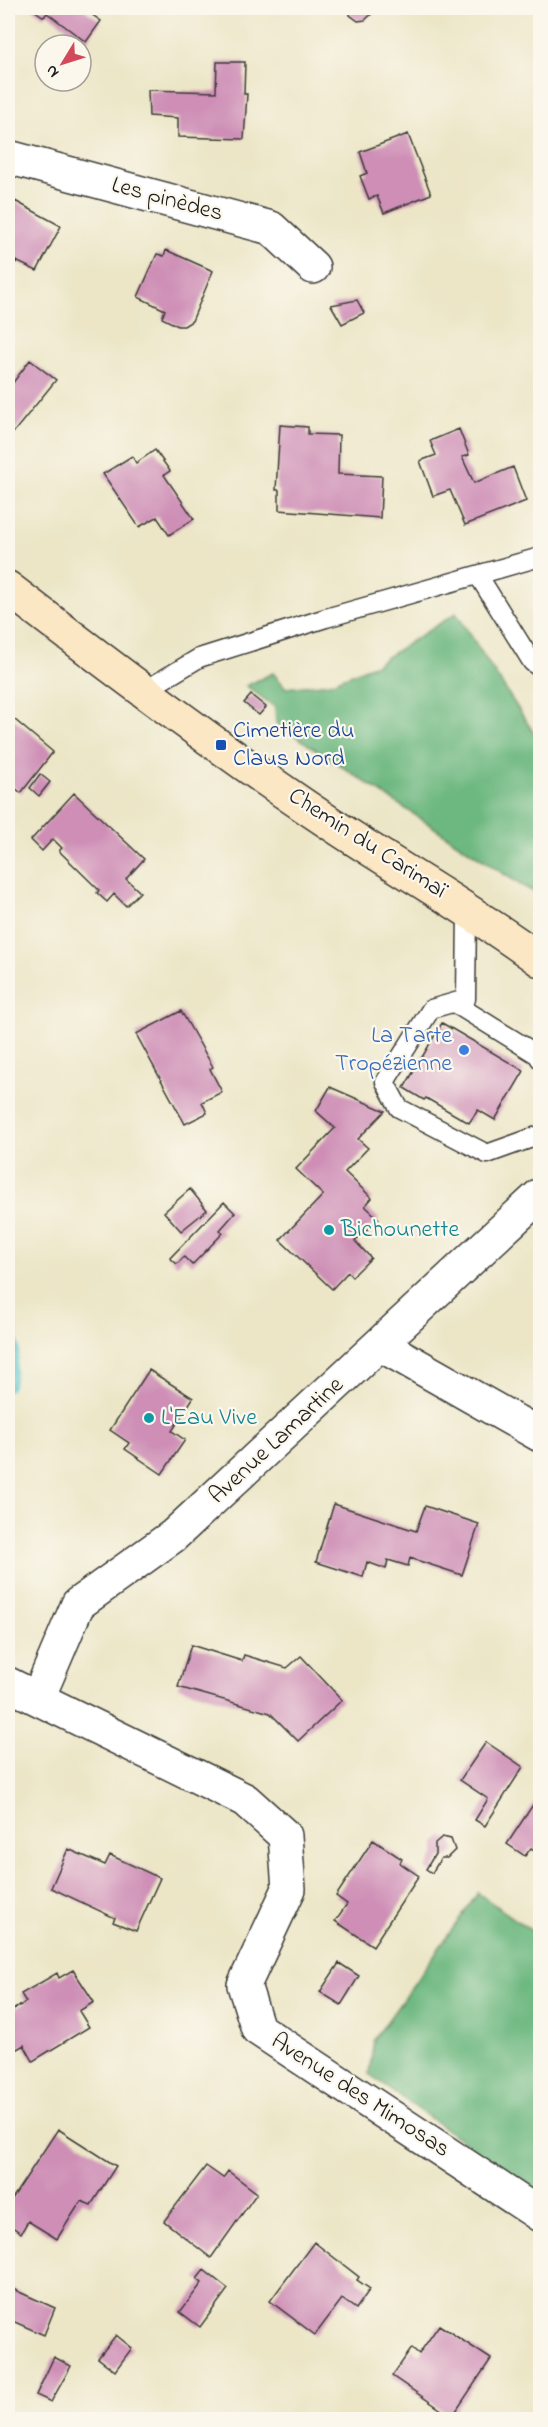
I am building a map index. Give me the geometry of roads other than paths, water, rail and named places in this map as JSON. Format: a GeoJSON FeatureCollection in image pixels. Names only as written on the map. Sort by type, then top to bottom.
{"type":"FeatureCollection","features":[{"type":"Feature","properties":{"kind":"main road","name":"Chemin du Carimaï"},"geometry":{"type":"LineString","coordinates":[[8,588],[144,691],[323,818],[495,927],[540,960]]}},
{"type":"Feature","properties":{"kind":"main road","name":"Chemin du Carimaï"},"geometry":{"type":"LineString","coordinates":[[495,927],[540,949]]}},
{"type":"Feature","properties":{"kind":"street","name":"Les pinèdes"},"geometry":{"type":"LineString","coordinates":[[8,157],[271,228],[313,267]]}},
{"type":"Feature","properties":{"kind":"street","name":"Avenue Lamartine"},"geometry":{"type":"LineString","coordinates":[[38,1698],[78,1604],[173,1536],[540,1195]]}},
{"type":"Feature","properties":{"kind":"street"},"geometry":{"type":"LineString","coordinates":[[381,1345],[540,1435]]}},
{"type":"Feature","properties":{"kind":"street","name":"Avenue des Mimosas"},"geometry":{"type":"LineString","coordinates":[[8,1684],[245,1800],[285,1836],[290,1889],[244,1985],[258,2029],[540,2215]]}},
{"type":"Feature","properties":{"kind":"lane"},"geometry":{"type":"LineString","coordinates":[[144,691],[199,658],[326,618],[540,557]]}},
{"type":"Feature","properties":{"kind":"lane"},"geometry":{"type":"LineString","coordinates":[[478,575],[532,662],[540,668]]}},
{"type":"Feature","properties":{"kind":"lane"},"geometry":{"type":"LineString","coordinates":[[467,909],[466,999],[431,1009],[385,1082],[399,1108],[487,1154],[540,1135]]}},
{"type":"Feature","properties":{"kind":"lane"},"geometry":{"type":"LineString","coordinates":[[454,1003],[538,1055],[540,1059]]}},
{"type":"Feature","properties":{"kind":"waterway"},"geometry":{"type":"LineString","coordinates":[[8,1308],[14,1350],[8,1385]]}},
{"type":"Feature","properties":{"kind":"place","name":"Cimetière du Claus Nord"},"geometry":{"type":"Point","coordinates":[221,745]}},
{"type":"Feature","properties":{"kind":"place","name":"La Tarte Tropézienne"},"geometry":{"type":"Point","coordinates":[464,1050]}},
{"type":"Feature","properties":{"kind":"place","name":"Bichounette"},"geometry":{"type":"Point","coordinates":[329,1230]}},
{"type":"Feature","properties":{"kind":"place","name":"L'Eau Vive"},"geometry":{"type":"Point","coordinates":[149,1418]}}]}
